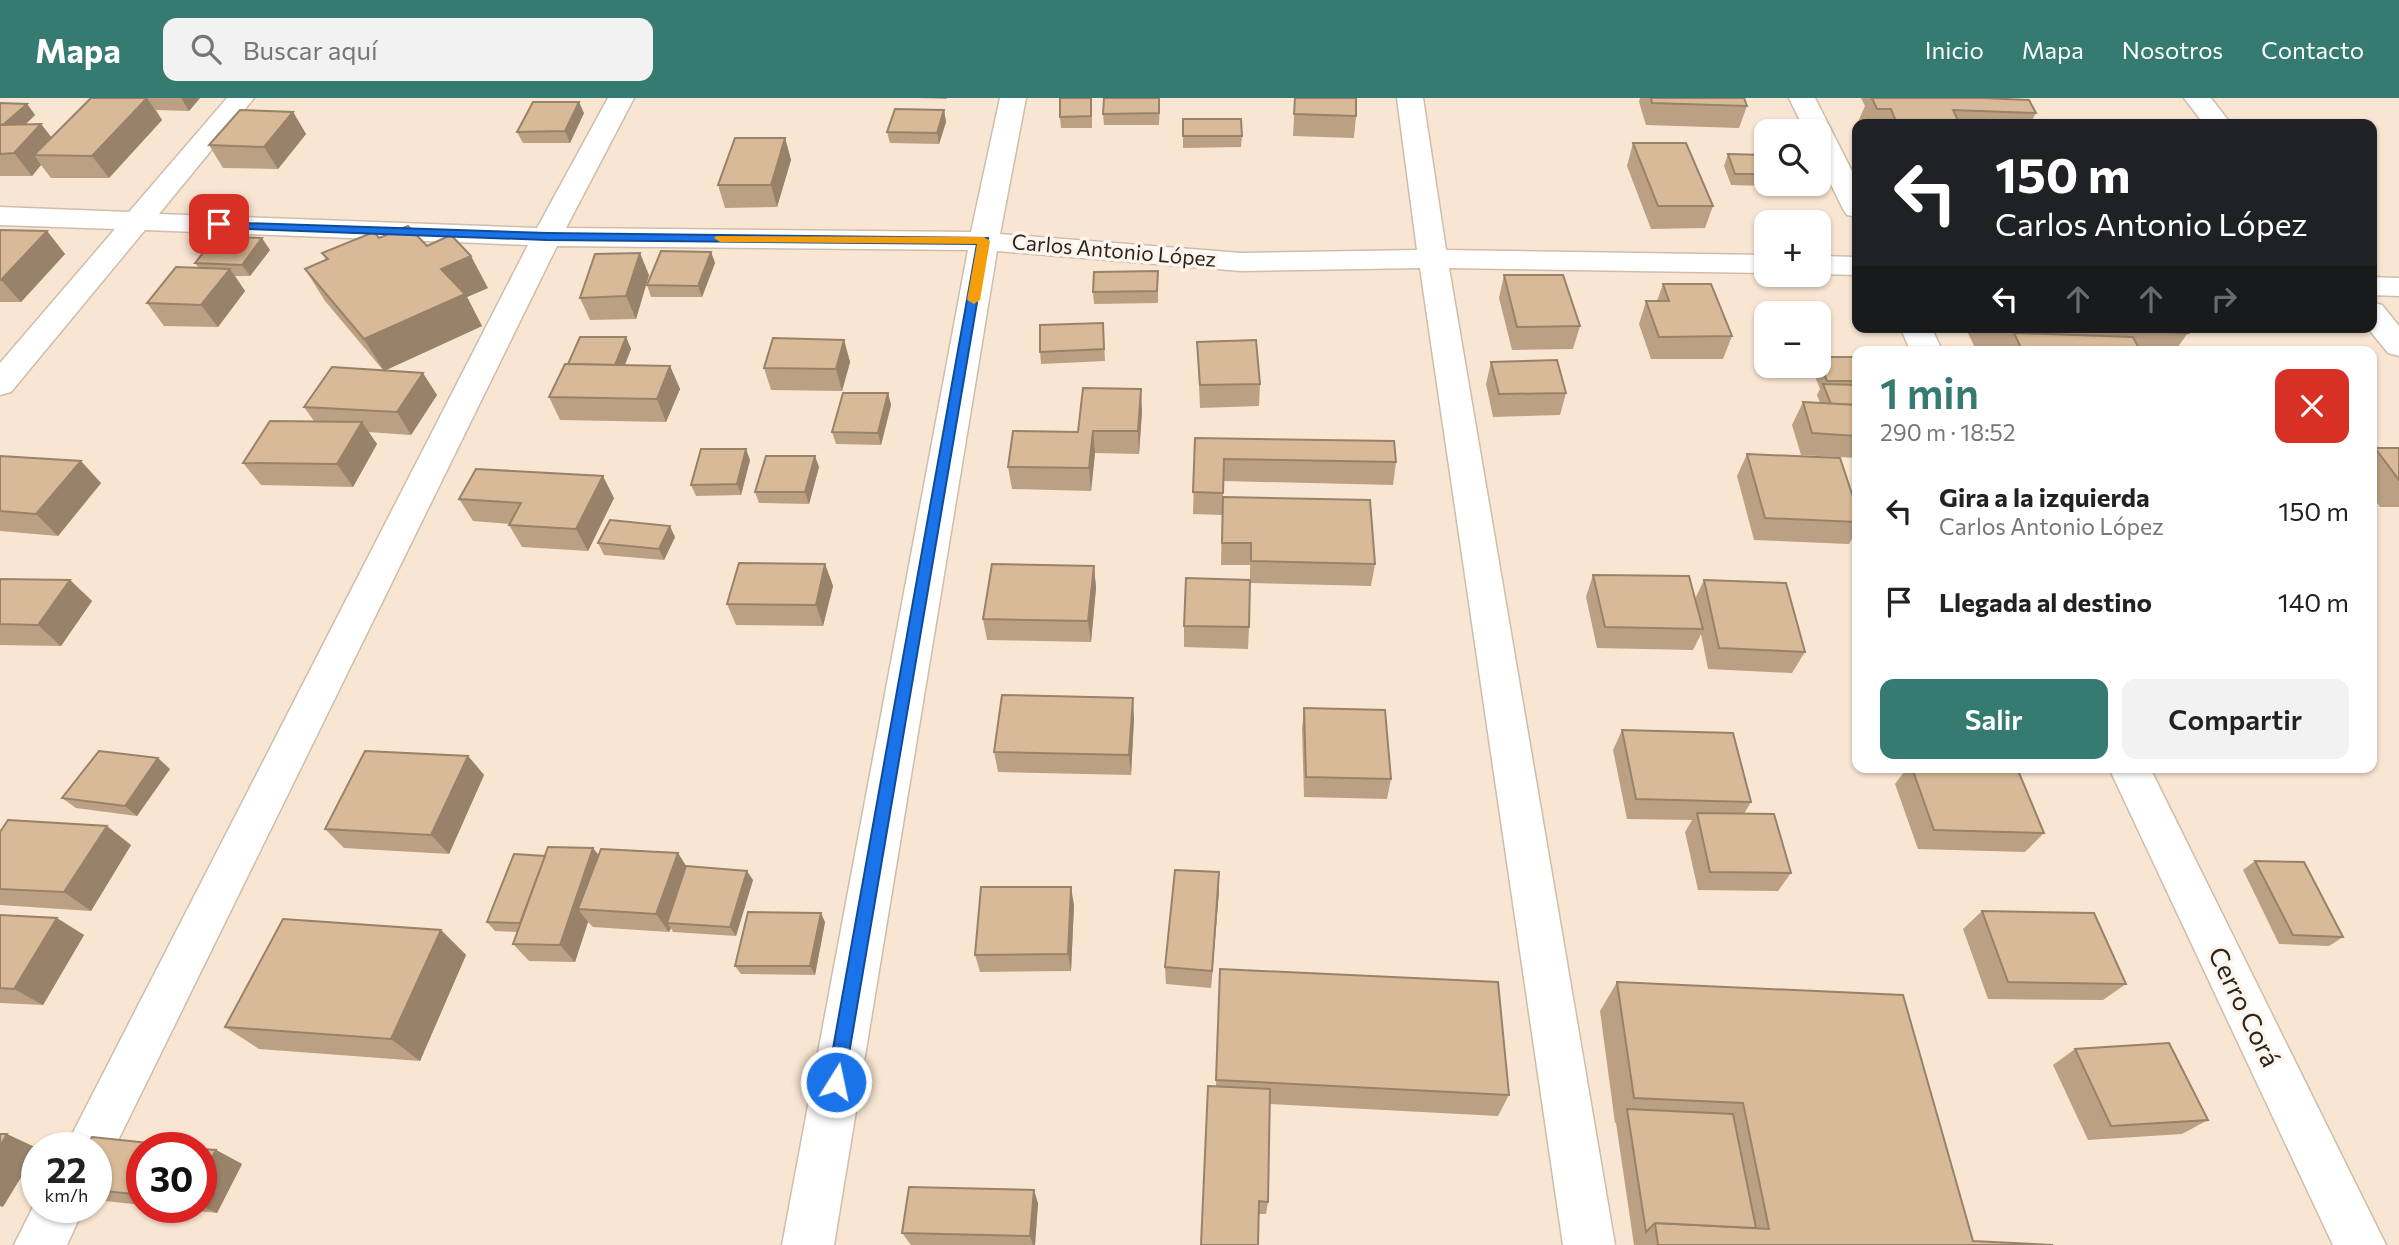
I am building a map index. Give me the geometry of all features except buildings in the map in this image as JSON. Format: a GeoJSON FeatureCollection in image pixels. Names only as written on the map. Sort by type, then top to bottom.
{"type":"FeatureCollection","features":[{"type":"Feature","properties":{"kind":"street"},"geometry":{"type":"LineString","coordinates":[[0,384],[241,98]]}},
{"type":"Feature","properties":{"kind":"street"},"geometry":{"type":"LineString","coordinates":[[97,1132],[547,237],[621,98]]}},
{"type":"Feature","properties":{"kind":"street"},"geometry":{"type":"LineString","coordinates":[[808,1245],[984,241],[1013,98]]}},
{"type":"Feature","properties":{"kind":"street"},"geometry":{"type":"LineString","coordinates":[[1410,98],[1433,259],[1590,1245]]}},
{"type":"Feature","properties":{"kind":"street"},"geometry":{"type":"LineString","coordinates":[[1802,98],[1852,199]]}},
{"type":"Feature","properties":{"kind":"street"},"geometry":{"type":"LineString","coordinates":[[2197,98],[2214,119]]}},
{"type":"Feature","properties":{"kind":"street","name":"Carlos Antonio López"},"geometry":{"type":"LineString","coordinates":[[0,216],[547,237],[984,241],[1241,262],[1433,259],[1754,264]]}},
{"type":"Feature","properties":{"kind":"street"},"geometry":{"type":"LineString","coordinates":[[1831,265],[1852,266]]}},
{"type":"Feature","properties":{"kind":"street"},"geometry":{"type":"LineString","coordinates":[[2377,286],[2399,287]]}},
{"type":"Feature","properties":{"kind":"street"},"geometry":{"type":"LineString","coordinates":[[2377,319],[2399,346]]}},
{"type":"Feature","properties":{"kind":"street","name":"Cerro Corá"},"geometry":{"type":"LineString","coordinates":[[2131,773],[2360,1245]]}},
{"type":"Feature","properties":{"kind":"street"},"geometry":{"type":"LineString","coordinates":[[40,1245],[51,1223]]}},
{"type":"Feature","properties":{"kind":"slow traffic"},"geometry":{"type":"LineString","coordinates":[[720,238],[984,241],[974,300]]}},
{"type":"Feature","properties":{"kind":"route"},"geometry":{"type":"LineString","coordinates":[[219,224],[547,237],[984,241],[836,1082]]}}]}
